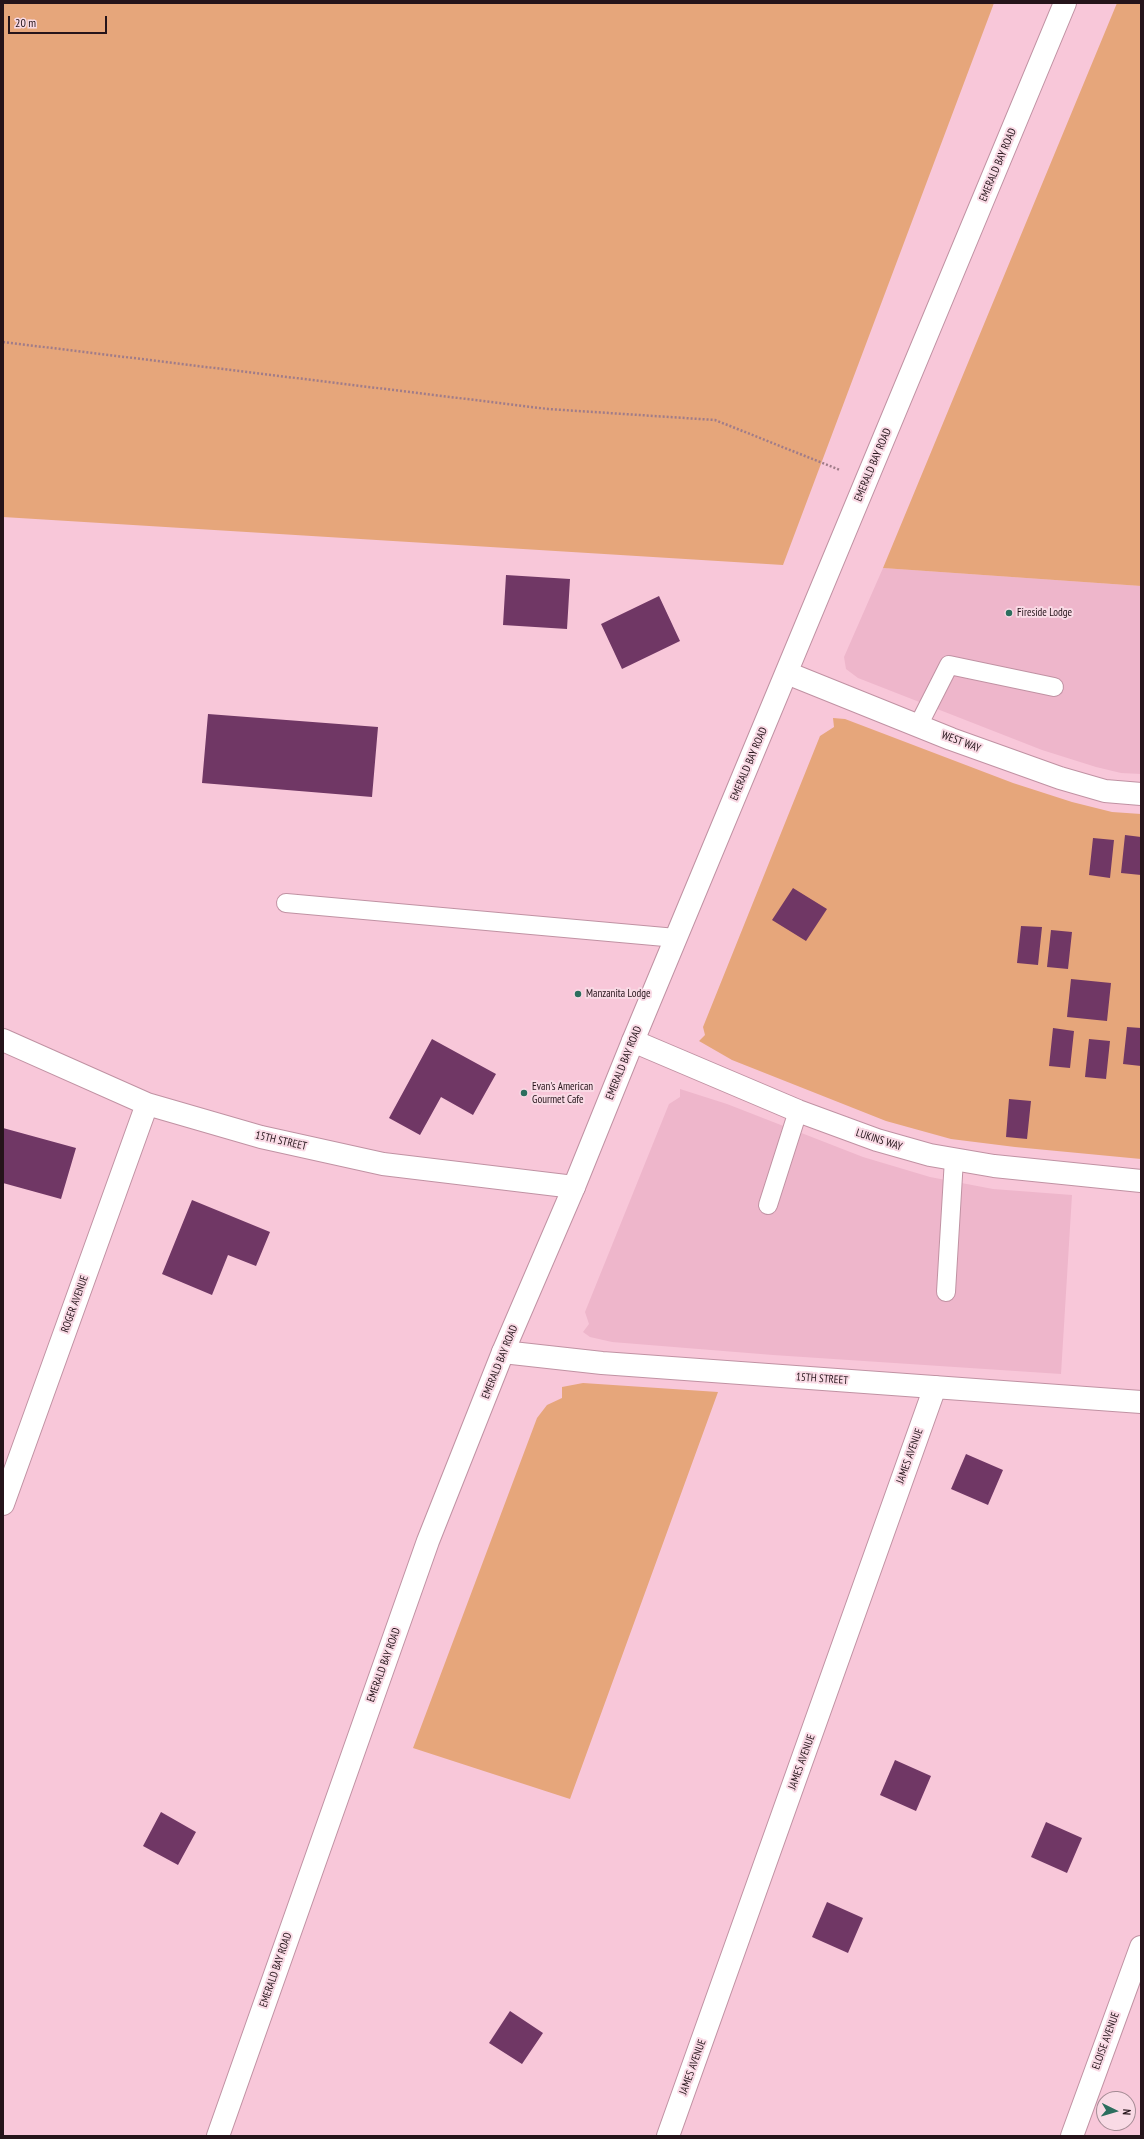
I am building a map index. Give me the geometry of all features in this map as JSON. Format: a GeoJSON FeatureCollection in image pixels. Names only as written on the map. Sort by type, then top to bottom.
{"type":"FeatureCollection","features":[{"type":"Feature","properties":{"kind":"street","name":"EMERALD BAY ROAD"},"geometry":{"type":"LineString","coordinates":[[218,2136],[428,1541],[504,1352],[574,1187],[633,1041],[1065,3]]}},
{"type":"Feature","properties":{"kind":"street","name":"WEST WAY"},"geometry":{"type":"LineString","coordinates":[[787,673],[918,726],[1060,778],[1105,791],[1141,794]]}},
{"type":"Feature","properties":{"kind":"street","name":"15TH STREET"},"geometry":{"type":"LineString","coordinates":[[3,1040],[147,1104],[261,1137],[383,1164],[574,1187]]}},
{"type":"Feature","properties":{"kind":"street","name":"LUKINS WAY"},"geometry":{"type":"LineString","coordinates":[[633,1041],[798,1111],[877,1140],[930,1155],[994,1166],[1141,1181]]}},
{"type":"Feature","properties":{"kind":"street","name":"ROGER AVENUE"},"geometry":{"type":"LineString","coordinates":[[3,1504],[147,1104]]}},
{"type":"Feature","properties":{"kind":"street","name":"15TH STREET"},"geometry":{"type":"LineString","coordinates":[[504,1352],[602,1363],[1141,1402]]}},
{"type":"Feature","properties":{"kind":"street","name":"JAMES AVENUE"},"geometry":{"type":"LineString","coordinates":[[668,2136],[935,1387]]}},
{"type":"Feature","properties":{"kind":"street","name":"ELOISE AVENUE"},"geometry":{"type":"LineString","coordinates":[[1072,2136],[1141,1947]]}},
{"type":"Feature","properties":{"kind":"lane"},"geometry":{"type":"LineString","coordinates":[[918,726],[949,665],[1054,687]]}},
{"type":"Feature","properties":{"kind":"lane"},"geometry":{"type":"LineString","coordinates":[[286,903],[676,938]]}},
{"type":"Feature","properties":{"kind":"lane"},"geometry":{"type":"LineString","coordinates":[[768,1205],[798,1111]]}},
{"type":"Feature","properties":{"kind":"lane"},"geometry":{"type":"LineString","coordinates":[[946,1292],[954,1159]]}},
{"type":"Feature","properties":{"kind":"path"},"geometry":{"type":"LineString","coordinates":[[3,342],[548,409],[715,420],[866,481]]}},
{"type":"Feature","properties":{"kind":"shaded area"},"geometry":{"type":"Polygon","coordinates":[[[3,3],[994,3],[783,565],[3,517],[3,3]]]}},
{"type":"Feature","properties":{"kind":"shaded area"},"geometry":{"type":"Polygon","coordinates":[[[1117,3],[1141,3],[1141,586],[883,568],[1117,3]]]}},
{"type":"Feature","properties":{"kind":"shaded area"},"geometry":{"type":"Polygon","coordinates":[[[883,568],[1141,586],[1141,774],[1121,773],[1096,767],[1042,750],[858,678],[846,669],[844,657],[883,568]]]}},
{"type":"Feature","properties":{"kind":"shaded area"},"geometry":{"type":"Polygon","coordinates":[[[833,718],[845,719],[1013,783],[1072,802],[1112,812],[1141,814],[1141,1159],[1015,1147],[951,1139],[886,1121],[732,1060],[699,1041],[705,1035],[703,1027],[820,736],[834,727],[833,718]]]}},
{"type":"Feature","properties":{"kind":"shaded area"},"geometry":{"type":"Polygon","coordinates":[[[680,1089],[727,1104],[863,1157],[930,1177],[993,1189],[1072,1195],[1061,1374],[773,1355],[612,1342],[590,1337],[583,1332],[589,1324],[585,1312],[669,1104],[680,1097],[680,1089]]]}},
{"type":"Feature","properties":{"kind":"shaded area"},"geometry":{"type":"Polygon","coordinates":[[[583,1383],[718,1392],[570,1799],[413,1748],[537,1418],[547,1405],[562,1398],[562,1387],[583,1383]]]}},
{"type":"Feature","properties":{"kind":"building"},"geometry":{"type":"Polygon","coordinates":[[[506,575],[570,579],[567,629],[503,625],[506,575]]]}},
{"type":"Feature","properties":{"kind":"building"},"geometry":{"type":"Polygon","coordinates":[[[659,596],[680,641],[622,669],[601,624],[659,596]]]}},
{"type":"Feature","properties":{"kind":"building"},"geometry":{"type":"Polygon","coordinates":[[[208,714],[378,727],[372,797],[202,783],[208,714]]]}},
{"type":"Feature","properties":{"kind":"building"},"geometry":{"type":"Polygon","coordinates":[[[1125,835],[1141,837],[1141,875],[1121,873],[1125,835]]]}},
{"type":"Feature","properties":{"kind":"building"},"geometry":{"type":"Polygon","coordinates":[[[1093,838],[1114,840],[1110,878],[1089,875],[1093,838]]]}},
{"type":"Feature","properties":{"kind":"building"},"geometry":{"type":"Polygon","coordinates":[[[793,888],[827,909],[806,941],[772,920],[793,888]]]}},
{"type":"Feature","properties":{"kind":"building"},"geometry":{"type":"Polygon","coordinates":[[[1021,926],[1042,927],[1038,965],[1017,963],[1021,926]]]}},
{"type":"Feature","properties":{"kind":"building"},"geometry":{"type":"Polygon","coordinates":[[[1051,930],[1072,932],[1068,969],[1047,967],[1051,930]]]}},
{"type":"Feature","properties":{"kind":"building"},"geometry":{"type":"Polygon","coordinates":[[[1071,979],[1111,983],[1107,1021],[1067,1017],[1071,979]]]}},
{"type":"Feature","properties":{"kind":"building"},"geometry":{"type":"Polygon","coordinates":[[[1127,1027],[1141,1028],[1141,1066],[1123,1064],[1127,1027]]]}},
{"type":"Feature","properties":{"kind":"building"},"geometry":{"type":"Polygon","coordinates":[[[1053,1028],[1074,1031],[1070,1068],[1049,1066],[1053,1028]]]}},
{"type":"Feature","properties":{"kind":"building"},"geometry":{"type":"Polygon","coordinates":[[[432,1039],[496,1074],[473,1115],[441,1097],[420,1135],[389,1118],[432,1039]]]}},
{"type":"Feature","properties":{"kind":"building"},"geometry":{"type":"Polygon","coordinates":[[[1089,1039],[1110,1041],[1106,1079],[1085,1077],[1089,1039]]]}},
{"type":"Feature","properties":{"kind":"building"},"geometry":{"type":"Polygon","coordinates":[[[1009,1099],[1031,1101],[1027,1139],[1006,1137],[1009,1099]]]}},
{"type":"Feature","properties":{"kind":"building"},"geometry":{"type":"Polygon","coordinates":[[[3,1128],[76,1148],[61,1199],[3,1183],[3,1128]]]}},
{"type":"Feature","properties":{"kind":"building"},"geometry":{"type":"Polygon","coordinates":[[[192,1200],[270,1232],[256,1266],[228,1255],[212,1295],[162,1274],[192,1200]]]}},
{"type":"Feature","properties":{"kind":"building"},"geometry":{"type":"Polygon","coordinates":[[[966,1454],[1003,1470],[988,1505],[951,1489],[966,1454]]]}},
{"type":"Feature","properties":{"kind":"building"},"geometry":{"type":"Polygon","coordinates":[[[895,1760],[931,1776],[916,1811],[880,1795],[895,1760]]]}},
{"type":"Feature","properties":{"kind":"building"},"geometry":{"type":"Polygon","coordinates":[[[161,1812],[196,1832],[178,1865],[143,1846],[161,1812]]]}},
{"type":"Feature","properties":{"kind":"building"},"geometry":{"type":"Polygon","coordinates":[[[1046,1822],[1082,1838],[1067,1873],[1031,1857],[1046,1822]]]}},
{"type":"Feature","properties":{"kind":"building"},"geometry":{"type":"Polygon","coordinates":[[[827,1902],[863,1918],[848,1953],[812,1937],[827,1902]]]}},
{"type":"Feature","properties":{"kind":"building"},"geometry":{"type":"Polygon","coordinates":[[[510,2011],[543,2033],[522,2064],[489,2043],[510,2011]]]}},
{"type":"Feature","properties":{"kind":"place","name":"Fireside Lodge"},"geometry":{"type":"Point","coordinates":[1009,613]}},
{"type":"Feature","properties":{"kind":"place","name":"Manzanita Lodge"},"geometry":{"type":"Point","coordinates":[578,994]}},
{"type":"Feature","properties":{"kind":"place","name":"Evan's American Gourmet Cafe"},"geometry":{"type":"Point","coordinates":[524,1093]}}]}
